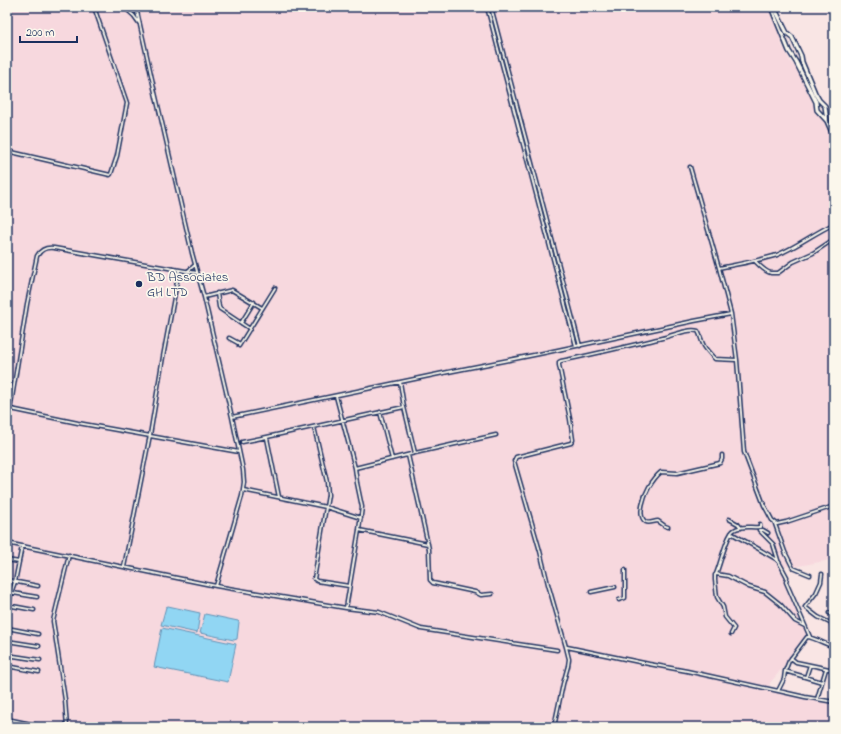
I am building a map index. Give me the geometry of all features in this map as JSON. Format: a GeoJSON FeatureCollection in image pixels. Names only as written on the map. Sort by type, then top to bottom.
{"type":"FeatureCollection","features":[{"type":"Feature","properties":{"kind":"main road"},"geometry":{"type":"LineString","coordinates":[[771,7],[790,51],[816,102],[818,112],[827,121]]}},
{"type":"Feature","properties":{"kind":"main road"},"geometry":{"type":"LineString","coordinates":[[774,7],[801,56],[815,93],[825,106],[827,121],[834,137]]}},
{"type":"Feature","properties":{"kind":"main road"},"geometry":{"type":"LineString","coordinates":[[784,38],[786,36],[791,36]]}},
{"type":"Feature","properties":{"kind":"main road"},"geometry":{"type":"LineString","coordinates":[[795,60],[799,60],[801,56]]}},
{"type":"Feature","properties":{"kind":"main road"},"geometry":{"type":"LineString","coordinates":[[816,107],[823,104]]}},
{"type":"Feature","properties":{"kind":"main road"},"geometry":{"type":"LineString","coordinates":[[818,112],[825,110]]}},
{"type":"Feature","properties":{"kind":"street"},"geometry":{"type":"LineString","coordinates":[[7,151],[111,174],[117,156],[127,103],[94,7]]}},
{"type":"Feature","properties":{"kind":"street"},"geometry":{"type":"LineString","coordinates":[[125,7],[130,7]]}},
{"type":"Feature","properties":{"kind":"street"},"geometry":{"type":"LineString","coordinates":[[125,7],[140,24]]}},
{"type":"Feature","properties":{"kind":"street"},"geometry":{"type":"LineString","coordinates":[[136,7],[195,265],[232,417],[243,470],[242,496],[216,586]]}},
{"type":"Feature","properties":{"kind":"street"},"geometry":{"type":"LineString","coordinates":[[487,7],[576,346]]}},
{"type":"Feature","properties":{"kind":"street"},"geometry":{"type":"LineString","coordinates":[[491,7],[580,346]]}},
{"type":"Feature","properties":{"kind":"street"},"geometry":{"type":"LineString","coordinates":[[690,167],[731,314],[737,360],[744,452],[764,504],[775,524],[785,552],[793,568],[810,574]]}},
{"type":"Feature","properties":{"kind":"street"},"geometry":{"type":"LineString","coordinates":[[719,268],[755,261],[783,252],[834,224]]}},
{"type":"Feature","properties":{"kind":"street"},"geometry":{"type":"LineString","coordinates":[[755,261],[767,271],[771,273],[778,273],[793,262],[813,253],[834,239]]}},
{"type":"Feature","properties":{"kind":"street"},"geometry":{"type":"LineString","coordinates":[[7,429],[30,290],[39,252],[47,247],[197,273]]}},
{"type":"Feature","properties":{"kind":"street"},"geometry":{"type":"LineString","coordinates":[[188,271],[195,265]]}},
{"type":"Feature","properties":{"kind":"street"},"geometry":{"type":"LineString","coordinates":[[124,567],[150,435],[179,270]]}},
{"type":"Feature","properties":{"kind":"street"},"geometry":{"type":"LineString","coordinates":[[229,338],[240,345],[275,288]]}},
{"type":"Feature","properties":{"kind":"street"},"geometry":{"type":"LineString","coordinates":[[204,297],[232,290],[262,308]]}},
{"type":"Feature","properties":{"kind":"street"},"geometry":{"type":"LineString","coordinates":[[216,293],[220,309],[250,329]]}},
{"type":"Feature","properties":{"kind":"street"},"geometry":{"type":"LineString","coordinates":[[241,323],[254,302]]}},
{"type":"Feature","properties":{"kind":"street"},"geometry":{"type":"LineString","coordinates":[[232,417],[731,314]]}},
{"type":"Feature","properties":{"kind":"street"},"geometry":{"type":"LineString","coordinates":[[554,727],[569,659],[514,461],[516,457],[571,443],[573,440],[559,362],[669,337],[692,330],[698,331],[703,345],[715,359],[737,360]]}},
{"type":"Feature","properties":{"kind":"street"},"geometry":{"type":"LineString","coordinates":[[400,382],[404,407],[415,453]]}},
{"type":"Feature","properties":{"kind":"street"},"geometry":{"type":"LineString","coordinates":[[336,396],[355,468],[362,507],[346,608]]}},
{"type":"Feature","properties":{"kind":"street"},"geometry":{"type":"LineString","coordinates":[[242,442],[404,407]]}},
{"type":"Feature","properties":{"kind":"street"},"geometry":{"type":"LineString","coordinates":[[10,409],[78,423],[239,452]]}},
{"type":"Feature","properties":{"kind":"street"},"geometry":{"type":"LineString","coordinates":[[380,412],[392,459]]}},
{"type":"Feature","properties":{"kind":"street"},"geometry":{"type":"LineString","coordinates":[[314,427],[327,482],[328,495],[314,580],[349,586]]}},
{"type":"Feature","properties":{"kind":"street"},"geometry":{"type":"LineString","coordinates":[[355,468],[408,454],[496,435]]}},
{"type":"Feature","properties":{"kind":"street"},"geometry":{"type":"LineString","coordinates":[[267,437],[279,497]]}},
{"type":"Feature","properties":{"kind":"street"},"geometry":{"type":"LineString","coordinates":[[408,454],[428,544],[431,582],[476,592],[481,595],[492,594]]}},
{"type":"Feature","properties":{"kind":"street"},"geometry":{"type":"LineString","coordinates":[[668,526],[665,526],[658,521],[649,523],[644,520],[642,515],[642,506],[650,485],[661,472],[677,473],[720,463],[722,460],[722,455]]}},
{"type":"Feature","properties":{"kind":"street"},"geometry":{"type":"LineString","coordinates":[[243,490],[326,507],[361,518]]}},
{"type":"Feature","properties":{"kind":"street"},"geometry":{"type":"LineString","coordinates":[[775,524],[786,522],[834,506]]}},
{"type":"Feature","properties":{"kind":"street"},"geometry":{"type":"LineString","coordinates":[[729,519],[738,524],[741,528]]}},
{"type":"Feature","properties":{"kind":"street"},"geometry":{"type":"LineString","coordinates":[[731,634],[734,628],[725,616],[723,607],[717,597],[714,580],[715,576],[720,567],[731,533],[734,530],[741,528],[759,527],[760,524]]}},
{"type":"Feature","properties":{"kind":"street"},"geometry":{"type":"LineString","coordinates":[[359,530],[428,544]]}},
{"type":"Feature","properties":{"kind":"street"},"geometry":{"type":"LineString","coordinates":[[768,533],[763,530],[759,530],[773,544],[778,561],[787,577],[786,582],[810,637],[834,647]]}},
{"type":"Feature","properties":{"kind":"street"},"geometry":{"type":"LineString","coordinates":[[731,533],[778,561]]}},
{"type":"Feature","properties":{"kind":"street"},"geometry":{"type":"LineString","coordinates":[[7,543],[216,586],[346,608],[379,612],[421,629],[557,650]]}},
{"type":"Feature","properties":{"kind":"street"},"geometry":{"type":"LineString","coordinates":[[7,616],[8,606],[16,582],[22,546]]}},
{"type":"Feature","properties":{"kind":"street"},"geometry":{"type":"LineString","coordinates":[[67,727],[65,700],[53,621],[69,555]]}},
{"type":"Feature","properties":{"kind":"street"},"geometry":{"type":"LineString","coordinates":[[7,560],[19,562]]}},
{"type":"Feature","properties":{"kind":"street"},"geometry":{"type":"LineString","coordinates":[[619,600],[624,598],[625,570]]}},
{"type":"Feature","properties":{"kind":"street"},"geometry":{"type":"LineString","coordinates":[[716,574],[728,576],[749,587],[765,592],[780,604],[795,621],[806,626]]}},
{"type":"Feature","properties":{"kind":"street"},"geometry":{"type":"LineString","coordinates":[[822,574],[821,582],[816,593],[805,607],[818,617],[834,626]]}},
{"type":"Feature","properties":{"kind":"street"},"geometry":{"type":"LineString","coordinates":[[7,580],[38,586]]}},
{"type":"Feature","properties":{"kind":"street"},"geometry":{"type":"LineString","coordinates":[[591,592],[615,587]]}},
{"type":"Feature","properties":{"kind":"street"},"geometry":{"type":"LineString","coordinates":[[7,592],[36,598]]}},
{"type":"Feature","properties":{"kind":"street"},"geometry":{"type":"LineString","coordinates":[[8,606],[34,610]]}},
{"type":"Feature","properties":{"kind":"street"},"geometry":{"type":"LineString","coordinates":[[829,613],[834,615]]}},
{"type":"Feature","properties":{"kind":"street"},"geometry":{"type":"LineString","coordinates":[[7,628],[38,634]]}},
{"type":"Feature","properties":{"kind":"street"},"geometry":{"type":"LineString","coordinates":[[778,691],[784,679],[785,671],[790,658],[805,639],[810,637]]}},
{"type":"Feature","properties":{"kind":"street"},"geometry":{"type":"LineString","coordinates":[[7,641],[39,646]]}},
{"type":"Feature","properties":{"kind":"street"},"geometry":{"type":"LineString","coordinates":[[566,647],[687,671],[805,698],[834,702]]}},
{"type":"Feature","properties":{"kind":"street"},"geometry":{"type":"LineString","coordinates":[[7,655],[40,660]]}},
{"type":"Feature","properties":{"kind":"street"},"geometry":{"type":"LineString","coordinates":[[790,658],[796,662],[834,670]]}},
{"type":"Feature","properties":{"kind":"street"},"geometry":{"type":"LineString","coordinates":[[806,677],[810,665]]}},
{"type":"Feature","properties":{"kind":"street"},"geometry":{"type":"LineString","coordinates":[[7,666],[39,672]]}},
{"type":"Feature","properties":{"kind":"street"},"geometry":{"type":"LineString","coordinates":[[817,699],[826,669]]}},
{"type":"Feature","properties":{"kind":"street"},"geometry":{"type":"LineString","coordinates":[[785,671],[822,682]]}},
{"type":"Feature","properties":{"kind":"street"},"geometry":{"type":"LineString","coordinates":[[7,719],[45,727]]}},
{"type":"Feature","properties":{"kind":"shaded area"},"geometry":{"type":"Polygon","coordinates":[[[7,7],[769,7],[777,24],[782,45],[790,61],[799,70],[815,104],[814,109],[816,113],[821,116],[825,122],[834,140],[834,557],[825,561],[793,567],[792,564],[784,568],[808,635],[770,683],[769,689],[834,703],[834,727],[7,727],[7,7]]]}},
{"type":"Feature","properties":{"kind":"water"},"geometry":{"type":"Polygon","coordinates":[[[168,606],[200,613],[197,633],[161,625],[166,607],[168,606]]]}},
{"type":"Feature","properties":{"kind":"water"},"geometry":{"type":"Polygon","coordinates":[[[205,614],[238,621],[237,639],[234,640],[200,633],[205,614]]]}},
{"type":"Feature","properties":{"kind":"water"},"geometry":{"type":"Polygon","coordinates":[[[162,628],[236,644],[228,682],[154,667],[162,628]]]}},
{"type":"Feature","properties":{"kind":"place","name":"BD Associates GH LTD"},"geometry":{"type":"Point","coordinates":[139,284]}}]}
